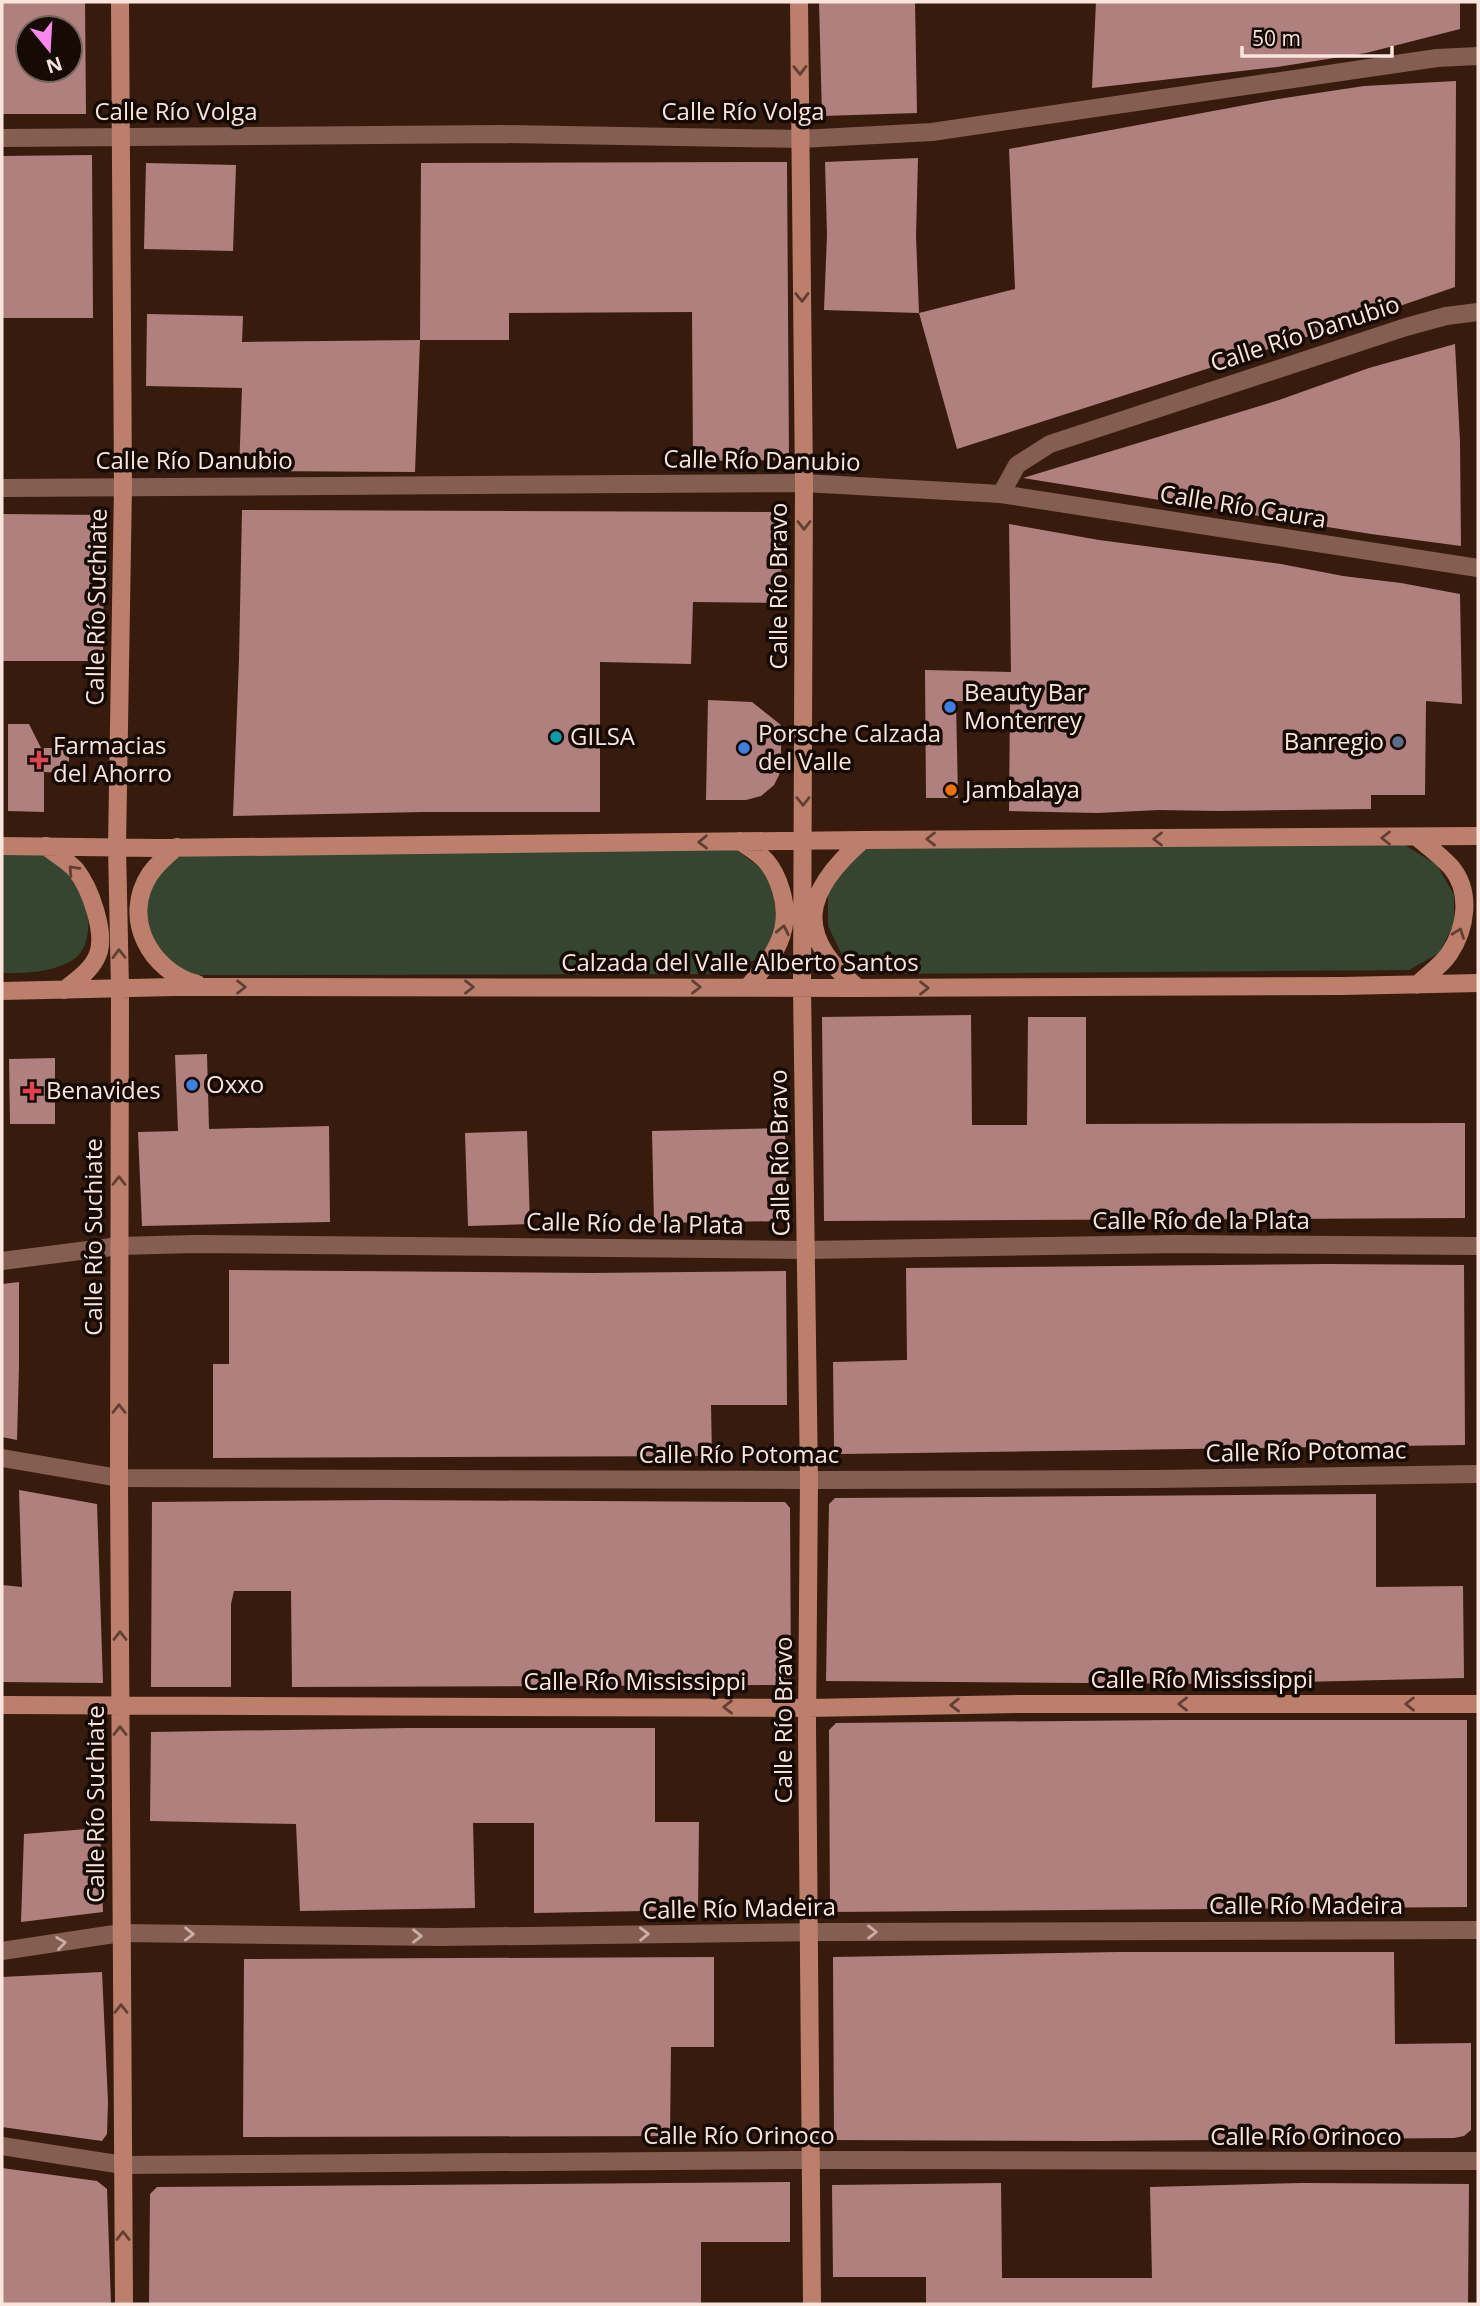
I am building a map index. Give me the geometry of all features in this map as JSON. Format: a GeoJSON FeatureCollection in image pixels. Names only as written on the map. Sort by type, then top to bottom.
{"type":"FeatureCollection","features":[{"type":"Feature","properties":{"kind":"street","name":"Calle Río Suchiate"},"geometry":{"type":"LineString","coordinates":[[120,2],[123,486],[117,847],[120,989],[119,1478],[124,2304]]}},
{"type":"Feature","properties":{"kind":"street","name":"Calle Río Bravo"},"geometry":{"type":"LineString","coordinates":[[799,2],[804,483],[802,988],[809,1480],[807,1708],[812,2304]]}},
{"type":"Feature","properties":{"kind":"street","name":"Calle Río Volga"},"geometry":{"type":"LineString","coordinates":[[2,138],[502,134],[801,139],[932,132],[1437,58],[1478,56]]}},
{"type":"Feature","properties":{"kind":"street","name":"Calle Río Danubio"},"geometry":{"type":"LineString","coordinates":[[2,488],[804,483],[1001,494],[1017,465],[1050,444],[1406,327],[1446,316],[1478,312]]}},
{"type":"Feature","properties":{"kind":"street","name":"Calle Río Caura"},"geometry":{"type":"LineString","coordinates":[[1001,494],[1478,568]]}},
{"type":"Feature","properties":{"kind":"street"},"geometry":{"type":"LineString","coordinates":[[2,846],[177,847],[1478,836]]}},
{"type":"Feature","properties":{"kind":"street"},"geometry":{"type":"LineString","coordinates":[[1417,985],[1447,957],[1456,943],[1462,929],[1465,902],[1452,868],[1418,838]]}},
{"type":"Feature","properties":{"kind":"street"},"geometry":{"type":"LineString","coordinates":[[858,988],[839,972],[819,946],[813,928],[815,905],[821,887],[839,861],[863,840]]}},
{"type":"Feature","properties":{"kind":"street"},"geometry":{"type":"LineString","coordinates":[[740,841],[766,860],[777,878],[784,898],[785,916],[784,931],[779,943],[748,987]]}},
{"type":"Feature","properties":{"kind":"street"},"geometry":{"type":"LineString","coordinates":[[46,846],[75,869],[91,896],[98,922],[99,953],[87,973],[64,990]]}},
{"type":"Feature","properties":{"kind":"street"},"geometry":{"type":"LineString","coordinates":[[177,847],[149,874],[140,896],[138,919],[146,945],[162,967],[186,981],[210,987]]}},
{"type":"Feature","properties":{"kind":"street","name":"Calzada del Valle Alberto Santos"},"geometry":{"type":"LineString","coordinates":[[2,991],[210,987],[858,988],[1478,983]]}},
{"type":"Feature","properties":{"kind":"street","name":"Calle Río de la Plata"},"geometry":{"type":"LineString","coordinates":[[2,1261],[119,1246],[195,1244],[806,1250],[1176,1244],[1478,1247]]}},
{"type":"Feature","properties":{"kind":"street","name":"Calle Río Potomac"},"geometry":{"type":"LineString","coordinates":[[2,1458],[119,1478],[1156,1479],[1478,1474]]}},
{"type":"Feature","properties":{"kind":"street","name":"Calle Río Mississippi"},"geometry":{"type":"LineString","coordinates":[[2,1705],[807,1708],[1022,1704],[1478,1704]]}},
{"type":"Feature","properties":{"kind":"street","name":"Calle Río Madeira"},"geometry":{"type":"LineString","coordinates":[[2,1951],[121,1933],[441,1937],[1478,1930]]}},
{"type":"Feature","properties":{"kind":"street","name":"Calle Río Orinoco"},"geometry":{"type":"LineString","coordinates":[[2,2146],[122,2165],[811,2160],[1478,2161]]}},
{"type":"Feature","properties":{"kind":"green space"},"geometry":{"type":"Polygon","coordinates":[[[1405,845],[1437,865],[1454,895],[1454,924],[1439,953],[1409,970],[873,974],[842,955],[828,926],[828,891],[845,864],[870,847],[1405,845]]]}},
{"type":"Feature","properties":{"kind":"green space"},"geometry":{"type":"Polygon","coordinates":[[[735,849],[762,869],[780,903],[779,933],[755,960],[719,974],[190,975],[155,953],[141,921],[144,886],[165,862],[201,851],[735,849]]]}},
{"type":"Feature","properties":{"kind":"green space"},"geometry":{"type":"Polygon","coordinates":[[[43,853],[70,872],[77,881],[88,918],[85,943],[80,954],[54,968],[2,973],[2,854],[43,853]]]}},
{"type":"Feature","properties":{"kind":"building"},"geometry":{"type":"Polygon","coordinates":[[[2,2],[85,2],[86,114],[2,114],[2,2]]]}},
{"type":"Feature","properties":{"kind":"building"},"geometry":{"type":"Polygon","coordinates":[[[819,2],[915,2],[917,113],[822,116],[819,2]]]}},
{"type":"Feature","properties":{"kind":"building"},"geometry":{"type":"Polygon","coordinates":[[[1096,2],[1460,2],[1460,29],[1366,53],[1277,67],[1092,88],[1096,2]]]}},
{"type":"Feature","properties":{"kind":"building"},"geometry":{"type":"Polygon","coordinates":[[[1456,81],[1455,287],[957,449],[919,313],[1015,289],[1009,149],[1278,99],[1364,86],[1456,81]]]}},
{"type":"Feature","properties":{"kind":"building"},"geometry":{"type":"Polygon","coordinates":[[[92,155],[93,318],[2,318],[2,156],[92,155]]]}},
{"type":"Feature","properties":{"kind":"building"},"geometry":{"type":"Polygon","coordinates":[[[918,158],[916,236],[919,313],[824,310],[827,235],[825,162],[918,158]]]}},
{"type":"Feature","properties":{"kind":"building"},"geometry":{"type":"Polygon","coordinates":[[[787,162],[789,460],[693,461],[692,312],[509,313],[509,340],[420,340],[421,163],[787,162]]]}},
{"type":"Feature","properties":{"kind":"building"},"geometry":{"type":"Polygon","coordinates":[[[146,163],[236,165],[233,251],[144,249],[146,163]]]}},
{"type":"Feature","properties":{"kind":"building"},"geometry":{"type":"Polygon","coordinates":[[[147,314],[243,316],[242,342],[420,340],[415,472],[239,471],[242,388],[146,386],[147,314]]]}},
{"type":"Feature","properties":{"kind":"building"},"geometry":{"type":"Polygon","coordinates":[[[1455,344],[1461,546],[1023,478],[1279,400],[1369,368],[1455,344]]]}},
{"type":"Feature","properties":{"kind":"building"},"geometry":{"type":"Polygon","coordinates":[[[242,510],[782,512],[781,603],[693,602],[691,664],[600,662],[600,812],[233,816],[242,510]]]}},
{"type":"Feature","properties":{"kind":"building"},"geometry":{"type":"Polygon","coordinates":[[[2,514],[104,515],[103,661],[2,661],[2,514]]]}},
{"type":"Feature","properties":{"kind":"building"},"geometry":{"type":"Polygon","coordinates":[[[1009,524],[1099,540],[1281,564],[1460,594],[1462,704],[1426,701],[1425,795],[1371,795],[1371,809],[1097,813],[1009,811],[1010,702],[956,701],[958,798],[926,798],[925,670],[1011,672],[1009,524]]]}},
{"type":"Feature","properties":{"kind":"building","name":"Porsche Calzada del Valle"},"geometry":{"type":"Polygon","coordinates":[[[708,700],[752,702],[781,725],[781,771],[774,785],[761,796],[746,800],[706,800],[708,700]]]}},
{"type":"Feature","properties":{"kind":"building","name":"Farmacias del Ahorro"},"geometry":{"type":"Polygon","coordinates":[[[8,724],[29,724],[41,748],[69,748],[69,773],[44,772],[44,812],[8,811],[8,724]]]}},
{"type":"Feature","properties":{"kind":"building"},"geometry":{"type":"Polygon","coordinates":[[[971,1015],[972,1125],[1027,1125],[1028,1017],[1086,1017],[1086,1124],[1465,1123],[1465,1218],[824,1221],[822,1017],[971,1015]]]}},
{"type":"Feature","properties":{"kind":"building"},"geometry":{"type":"Polygon","coordinates":[[[207,1054],[209,1129],[329,1126],[330,1222],[142,1226],[138,1132],[178,1131],[175,1055],[207,1054]]]}},
{"type":"Feature","properties":{"kind":"building","name":"Benavides"},"geometry":{"type":"Polygon","coordinates":[[[55,1058],[55,1124],[10,1124],[9,1059],[55,1058]]]}},
{"type":"Feature","properties":{"kind":"building"},"geometry":{"type":"Polygon","coordinates":[[[785,1128],[787,1221],[654,1223],[652,1131],[785,1128]]]}},
{"type":"Feature","properties":{"kind":"building"},"geometry":{"type":"Polygon","coordinates":[[[527,1131],[530,1224],[468,1226],[465,1133],[527,1131]]]}},
{"type":"Feature","properties":{"kind":"building"},"geometry":{"type":"Polygon","coordinates":[[[1464,1265],[1465,1445],[841,1454],[834,1447],[833,1362],[907,1360],[906,1268],[1464,1265]]]}},
{"type":"Feature","properties":{"kind":"building"},"geometry":{"type":"Polygon","coordinates":[[[229,1270],[592,1273],[786,1271],[787,1405],[711,1405],[712,1456],[213,1458],[213,1364],[229,1364],[229,1270]]]}},
{"type":"Feature","properties":{"kind":"building"},"geometry":{"type":"Polygon","coordinates":[[[19,1282],[17,1440],[2,1437],[2,1284],[19,1282]]]}},
{"type":"Feature","properties":{"kind":"building"},"geometry":{"type":"Polygon","coordinates":[[[19,1490],[97,1504],[103,1683],[2,1682],[2,1585],[22,1587],[19,1490]]]}},
{"type":"Feature","properties":{"kind":"building"},"geometry":{"type":"Polygon","coordinates":[[[1376,1494],[1376,1587],[1463,1586],[1464,1678],[1223,1684],[826,1681],[829,1504],[835,1498],[1376,1494]]]}},
{"type":"Feature","properties":{"kind":"building"},"geometry":{"type":"Polygon","coordinates":[[[152,1502],[785,1502],[790,1508],[791,1685],[292,1687],[291,1591],[234,1591],[231,1604],[231,1687],[151,1687],[152,1502]]]}},
{"type":"Feature","properties":{"kind":"building"},"geometry":{"type":"Polygon","coordinates":[[[1467,1720],[1467,1907],[830,1912],[829,1730],[836,1723],[1467,1720]]]}},
{"type":"Feature","properties":{"kind":"building"},"geometry":{"type":"Polygon","coordinates":[[[655,1728],[655,1822],[699,1822],[698,1910],[534,1913],[534,1823],[473,1823],[475,1908],[300,1911],[296,1824],[150,1821],[151,1732],[655,1728]]]}},
{"type":"Feature","properties":{"kind":"building"},"geometry":{"type":"Polygon","coordinates":[[[100,1828],[103,1912],[21,1922],[24,1834],[100,1828]]]}},
{"type":"Feature","properties":{"kind":"building"},"geometry":{"type":"Polygon","coordinates":[[[1119,1952],[1394,1952],[1395,2044],[1471,2043],[1471,2130],[1464,2136],[1454,2138],[834,2140],[833,1957],[1119,1952]]]}},
{"type":"Feature","properties":{"kind":"building"},"geometry":{"type":"Polygon","coordinates":[[[714,1957],[714,2047],[671,2047],[670,2136],[243,2137],[244,1959],[714,1957]]]}},
{"type":"Feature","properties":{"kind":"building"},"geometry":{"type":"Polygon","coordinates":[[[102,1972],[107,2134],[102,2141],[2,2127],[2,1977],[102,1972]]]}},
{"type":"Feature","properties":{"kind":"building"},"geometry":{"type":"Polygon","coordinates":[[[2,2168],[97,2181],[107,2189],[111,2304],[2,2304],[2,2168]]]}},
{"type":"Feature","properties":{"kind":"building"},"geometry":{"type":"Polygon","coordinates":[[[790,2182],[790,2242],[701,2242],[701,2304],[149,2304],[150,2194],[157,2187],[790,2182]]]}},
{"type":"Feature","properties":{"kind":"building"},"geometry":{"type":"Polygon","coordinates":[[[1001,2183],[1002,2278],[1152,2278],[1150,2187],[1302,2183],[1469,2184],[1468,2304],[926,2304],[926,2277],[833,2277],[832,2185],[1001,2183]]]}},
{"type":"Feature","properties":{"kind":"place","name":"Beauty Bar Monterrey"},"geometry":{"type":"Point","coordinates":[950,707]}},
{"type":"Feature","properties":{"kind":"place","name":"GILSA"},"geometry":{"type":"Point","coordinates":[556,737]}},
{"type":"Feature","properties":{"kind":"place","name":"Banregio"},"geometry":{"type":"Point","coordinates":[1398,742]}},
{"type":"Feature","properties":{"kind":"place","name":"Porsche Calzada del Valle"},"geometry":{"type":"Point","coordinates":[744,748]}},
{"type":"Feature","properties":{"kind":"place","name":"Farmacias del Ahorro"},"geometry":{"type":"Point","coordinates":[39,760]}},
{"type":"Feature","properties":{"kind":"place","name":"Jambalaya"},"geometry":{"type":"Point","coordinates":[951,790]}},
{"type":"Feature","properties":{"kind":"place","name":"Oxxo"},"geometry":{"type":"Point","coordinates":[192,1085]}},
{"type":"Feature","properties":{"kind":"place","name":"Benavides"},"geometry":{"type":"Point","coordinates":[32,1091]}}]}
